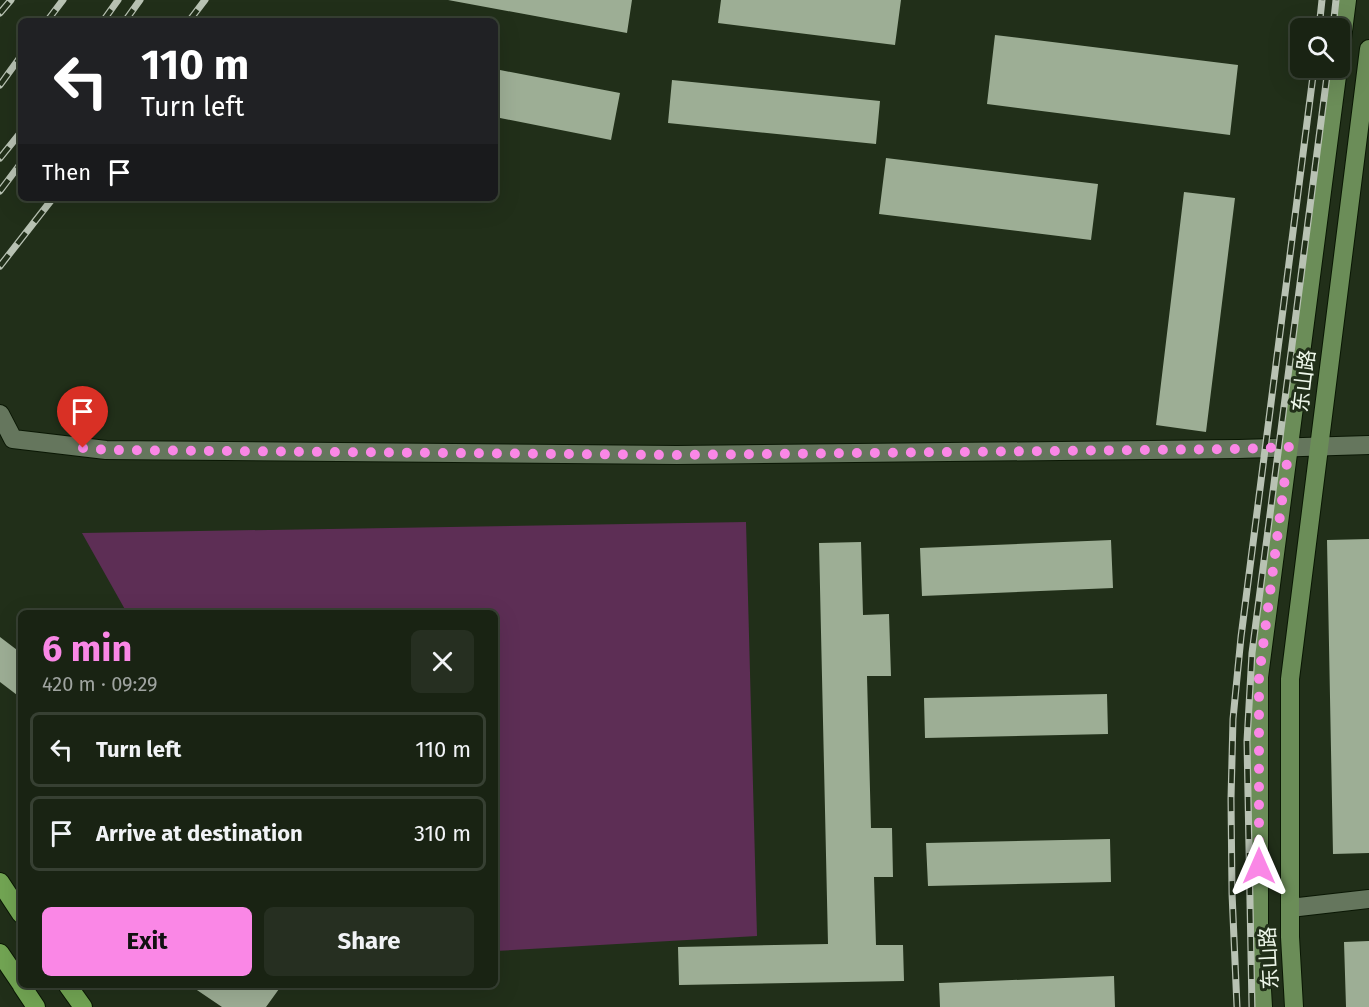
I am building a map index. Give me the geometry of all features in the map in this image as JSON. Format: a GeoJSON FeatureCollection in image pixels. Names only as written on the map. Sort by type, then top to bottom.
{"type":"FeatureCollection","features":[{"type":"Feature","properties":{"kind":"main road"},"geometry":{"type":"LineString","coordinates":[[1345,18],[1347,0]]}},
{"type":"Feature","properties":{"kind":"main road","name":"东山路"},"geometry":{"type":"LineString","coordinates":[[1294,1007],[1290,908],[1290,679],[1369,49]]}},
{"type":"Feature","properties":{"kind":"main road","name":"东山路"},"geometry":{"type":"LineString","coordinates":[[1263,1007],[1259,937],[1259,677],[1337,78]]}},
{"type":"Feature","properties":{"kind":"main road"},"geometry":{"type":"LineString","coordinates":[[0,882],[18,909]]}},
{"type":"Feature","properties":{"kind":"main road"},"geometry":{"type":"LineString","coordinates":[[0,953],[18,980]]}},
{"type":"Feature","properties":{"kind":"main road"},"geometry":{"type":"LineString","coordinates":[[23,988],[36,1007]]}},
{"type":"Feature","properties":{"kind":"main road"},"geometry":{"type":"LineString","coordinates":[[69,988],[83,1007]]}},
{"type":"Feature","properties":{"kind":"street"},"geometry":{"type":"LineString","coordinates":[[0,414],[13,439],[106,450],[677,455],[1239,449],[1369,445]]}},
{"type":"Feature","properties":{"kind":"street"},"geometry":{"type":"LineString","coordinates":[[1290,908],[1369,899]]}},
{"type":"Feature","properties":{"kind":"shaded area"},"geometry":{"type":"Polygon","coordinates":[[[746,522],[757,936],[498,951],[498,610],[125,610],[82,533],[746,522]]]}},
{"type":"Feature","properties":{"kind":"building"},"geometry":{"type":"Polygon","coordinates":[[[448,0],[632,0],[627,33],[448,0]]]}},
{"type":"Feature","properties":{"kind":"building"},"geometry":{"type":"Polygon","coordinates":[[[721,0],[901,0],[895,45],[718,23],[721,0]]]}},
{"type":"Feature","properties":{"kind":"building"},"geometry":{"type":"Polygon","coordinates":[[[995,35],[1238,65],[1230,135],[987,104],[995,35]]]}},
{"type":"Feature","properties":{"kind":"building"},"geometry":{"type":"Polygon","coordinates":[[[498,70],[620,93],[611,140],[498,118],[498,70]]]}},
{"type":"Feature","properties":{"kind":"building"},"geometry":{"type":"Polygon","coordinates":[[[672,80],[880,101],[876,144],[668,123],[672,80]]]}},
{"type":"Feature","properties":{"kind":"building"},"geometry":{"type":"Polygon","coordinates":[[[886,158],[1098,184],[1091,240],[879,214],[886,158]]]}},
{"type":"Feature","properties":{"kind":"building"},"geometry":{"type":"Polygon","coordinates":[[[1184,192],[1235,198],[1206,432],[1156,425],[1184,192]]]}},
{"type":"Feature","properties":{"kind":"building"},"geometry":{"type":"Polygon","coordinates":[[[1369,539],[1369,853],[1333,854],[1327,540],[1369,539]]]}},
{"type":"Feature","properties":{"kind":"building"},"geometry":{"type":"Polygon","coordinates":[[[1111,540],[1113,588],[922,596],[920,548],[1111,540]]]}},
{"type":"Feature","properties":{"kind":"building"},"geometry":{"type":"Polygon","coordinates":[[[861,542],[863,615],[889,614],[891,676],[867,676],[871,828],[892,828],[893,877],[874,877],[876,945],[903,945],[904,981],[679,985],[678,947],[828,944],[819,543],[861,542]]]}},
{"type":"Feature","properties":{"kind":"building"},"geometry":{"type":"Polygon","coordinates":[[[0,637],[18,651],[18,696],[0,682],[0,637]]]}},
{"type":"Feature","properties":{"kind":"building"},"geometry":{"type":"Polygon","coordinates":[[[1107,694],[1108,734],[925,738],[924,698],[1107,694]]]}},
{"type":"Feature","properties":{"kind":"building"},"geometry":{"type":"Polygon","coordinates":[[[1110,839],[1111,882],[928,886],[926,843],[1110,839]]]}},
{"type":"Feature","properties":{"kind":"building"},"geometry":{"type":"Polygon","coordinates":[[[1369,941],[1369,1007],[1346,1007],[1344,942],[1369,941]]]}},
{"type":"Feature","properties":{"kind":"building"},"geometry":{"type":"Polygon","coordinates":[[[1114,976],[1115,1007],[940,1007],[939,983],[1114,976]]]}},
{"type":"Feature","properties":{"kind":"building"},"geometry":{"type":"Polygon","coordinates":[[[194,988],[279,989],[266,1007],[222,1007],[194,988]]]}},
{"type":"Feature","properties":{"kind":"railway"},"geometry":{"type":"LineString","coordinates":[[0,13],[11,0]]}},
{"type":"Feature","properties":{"kind":"railway"},"geometry":{"type":"LineString","coordinates":[[49,18],[63,0]]}},
{"type":"Feature","properties":{"kind":"railway"},"geometry":{"type":"LineString","coordinates":[[105,18],[118,0]]}},
{"type":"Feature","properties":{"kind":"railway"},"geometry":{"type":"LineString","coordinates":[[127,18],[140,0]]}},
{"type":"Feature","properties":{"kind":"railway"},"geometry":{"type":"LineString","coordinates":[[191,18],[205,0]]}},
{"type":"Feature","properties":{"kind":"railway"},"geometry":{"type":"LineString","coordinates":[[1320,18],[1322,0]]}},
{"type":"Feature","properties":{"kind":"railway"},"geometry":{"type":"LineString","coordinates":[[1334,18],[1336,0]]}},
{"type":"Feature","properties":{"kind":"railway"},"geometry":{"type":"LineString","coordinates":[[0,85],[18,60]]}},
{"type":"Feature","properties":{"kind":"railway"},"geometry":{"type":"LineString","coordinates":[[1237,1007],[1232,893],[1233,719],[1241,637],[1313,78]]}},
{"type":"Feature","properties":{"kind":"railway"},"geometry":{"type":"LineString","coordinates":[[1252,1007],[1247,741],[1252,653],[1327,78]]}},
{"type":"Feature","properties":{"kind":"railway"},"geometry":{"type":"LineString","coordinates":[[0,158],[18,136]]}},
{"type":"Feature","properties":{"kind":"railway"},"geometry":{"type":"LineString","coordinates":[[0,191],[18,167]]}},
{"type":"Feature","properties":{"kind":"railway"},"geometry":{"type":"LineString","coordinates":[[0,266],[51,201]]}},
{"type":"Feature","properties":{"kind":"route"},"geometry":{"type":"LineString","coordinates":[[83,448],[677,455],[1289,447],[1259,677],[1259,866]]}}]}
